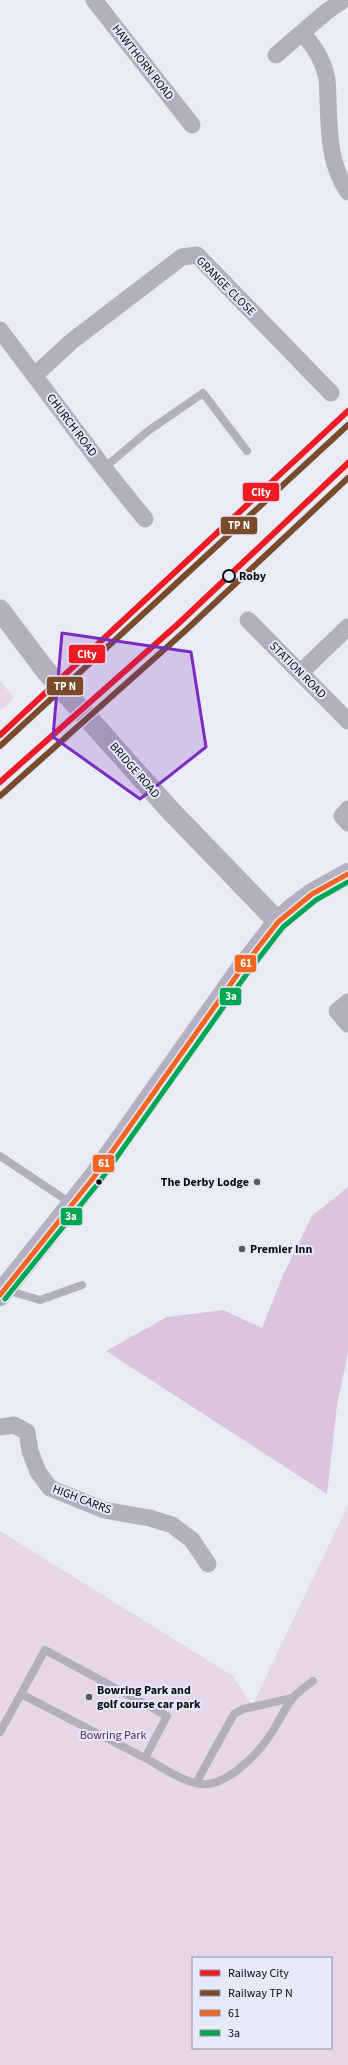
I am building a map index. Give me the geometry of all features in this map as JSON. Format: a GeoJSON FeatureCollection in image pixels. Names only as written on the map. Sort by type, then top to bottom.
{"type":"FeatureCollection","features":[{"type":"Feature","properties":{"kind":"main road"},"geometry":{"type":"LineString","coordinates":[[3,1292],[73,1204],[165,1079],[240,971],[278,922],[312,894],[348,874]]}},
{"type":"Feature","properties":{"kind":"street","name":"HAWTHORN ROAD"},"geometry":{"type":"LineString","coordinates":[[94,0],[192,125]]}},
{"type":"Feature","properties":{"kind":"street"},"geometry":{"type":"LineString","coordinates":[[276,55],[343,0]]}},
{"type":"Feature","properties":{"kind":"street"},"geometry":{"type":"LineString","coordinates":[[302,33],[313,45],[324,66],[327,79],[333,163],[339,178],[348,192]]}},
{"type":"Feature","properties":{"kind":"street","name":"GRANGE CLOSE"},"geometry":{"type":"LineString","coordinates":[[35,375],[72,341],[176,261],[182,257],[197,255],[331,393]]}},
{"type":"Feature","properties":{"kind":"street","name":"CHURCH ROAD"},"geometry":{"type":"LineString","coordinates":[[0,330],[104,468],[146,518]]}},
{"type":"Feature","properties":{"kind":"street","name":"BRIDGE ROAD"},"geometry":{"type":"LineString","coordinates":[[0,610],[46,671],[169,809],[278,922]]}},
{"type":"Feature","properties":{"kind":"street","name":"STATION ROAD"},"geometry":{"type":"LineString","coordinates":[[248,620],[348,721]]}},
{"type":"Feature","properties":{"kind":"street"},"geometry":{"type":"LineString","coordinates":[[300,673],[348,627]]}},
{"type":"Feature","properties":{"kind":"street"},"geometry":{"type":"LineString","coordinates":[[348,809],[342,816],[348,823]]}},
{"type":"Feature","properties":{"kind":"street"},"geometry":{"type":"LineString","coordinates":[[348,1002],[337,1011],[348,1024]]}},
{"type":"Feature","properties":{"kind":"street","name":"HIGH CARRS"},"geometry":{"type":"LineString","coordinates":[[0,1427],[14,1425],[27,1432],[30,1451],[38,1472],[50,1488],[104,1510],[150,1518],[172,1525],[192,1540],[208,1564]]}},
{"type":"Feature","properties":{"kind":"lane"},"geometry":{"type":"LineString","coordinates":[[104,468],[148,431],[203,392],[247,451]]}},
{"type":"Feature","properties":{"kind":"lane"},"geometry":{"type":"LineString","coordinates":[[0,1156],[73,1204]]}},
{"type":"Feature","properties":{"kind":"lane"},"geometry":{"type":"LineString","coordinates":[[3,1292],[40,1300],[82,1285]]}},
{"type":"Feature","properties":{"kind":"lane"},"geometry":{"type":"LineString","coordinates":[[0,1732],[45,1650],[167,1716],[145,1758]]}},
{"type":"Feature","properties":{"kind":"lane"},"geometry":{"type":"LineString","coordinates":[[21,1694],[184,1779],[196,1783],[212,1783],[225,1779],[242,1766],[267,1739],[292,1698],[313,1682]]}},
{"type":"Feature","properties":{"kind":"lane"},"geometry":{"type":"LineString","coordinates":[[196,1783],[234,1714],[243,1709],[292,1698]]}},
{"type":"Feature","properties":{"kind":"highlighted area"},"geometry":{"type":"Polygon","coordinates":[[[62,633],[191,652],[206,747],[140,799],[53,737],[62,633]]]}},
{"type":"Feature","properties":{"kind":"green space"},"geometry":{"type":"Polygon","coordinates":[[[0,681],[14,698],[0,711],[0,681]]]}},
{"type":"Feature","properties":{"kind":"green space","name":"Bowring Park"},"geometry":{"type":"Polygon","coordinates":[[[348,1505],[348,2065],[0,2065],[0,1531],[233,1676],[252,1706],[348,1505]]]}},
{"type":"Feature","properties":{"kind":"shaded area"},"geometry":{"type":"Polygon","coordinates":[[[348,1187],[348,1353],[337,1405],[327,1494],[106,1351],[167,1317],[223,1310],[262,1328],[283,1275],[312,1216],[348,1187]]]}},
{"type":"Feature","properties":{"kind":"rail line","name":"City"},"geometry":{"type":"LineString","coordinates":[[0,735],[348,411]]}},
{"type":"Feature","properties":{"kind":"rail line","name":"City"},"geometry":{"type":"LineString","coordinates":[[0,782],[178,624],[348,463]]}},
{"type":"Feature","properties":{"kind":"transit line"},"geometry":{"type":"LineString","coordinates":[[0,746],[348,425]]}},
{"type":"Feature","properties":{"kind":"transit line"},"geometry":{"type":"LineString","coordinates":[[0,796],[185,631],[348,478]]}},
{"type":"Feature","properties":{"kind":"transit line","name":"61"},"geometry":{"type":"LineString","coordinates":[[0,1295],[94,1177],[240,971],[278,922],[312,894],[348,874]]}},
{"type":"Feature","properties":{"kind":"transit line","name":"3a"},"geometry":{"type":"LineString","coordinates":[[5,1299],[100,1181],[246,975],[283,927],[316,900],[348,882]]}},
{"type":"Feature","properties":{"kind":"place","name":"Roby"},"geometry":{"type":"Point","coordinates":[229,576]}},
{"type":"Feature","properties":{"kind":"place","name":"The Derby Lodge"},"geometry":{"type":"Point","coordinates":[257,1182]}},
{"type":"Feature","properties":{"kind":"place","name":"Premier Inn"},"geometry":{"type":"Point","coordinates":[242,1249]}},
{"type":"Feature","properties":{"kind":"place","name":"Bowring Park and golf course car park"},"geometry":{"type":"Point","coordinates":[89,1697]}}]}
